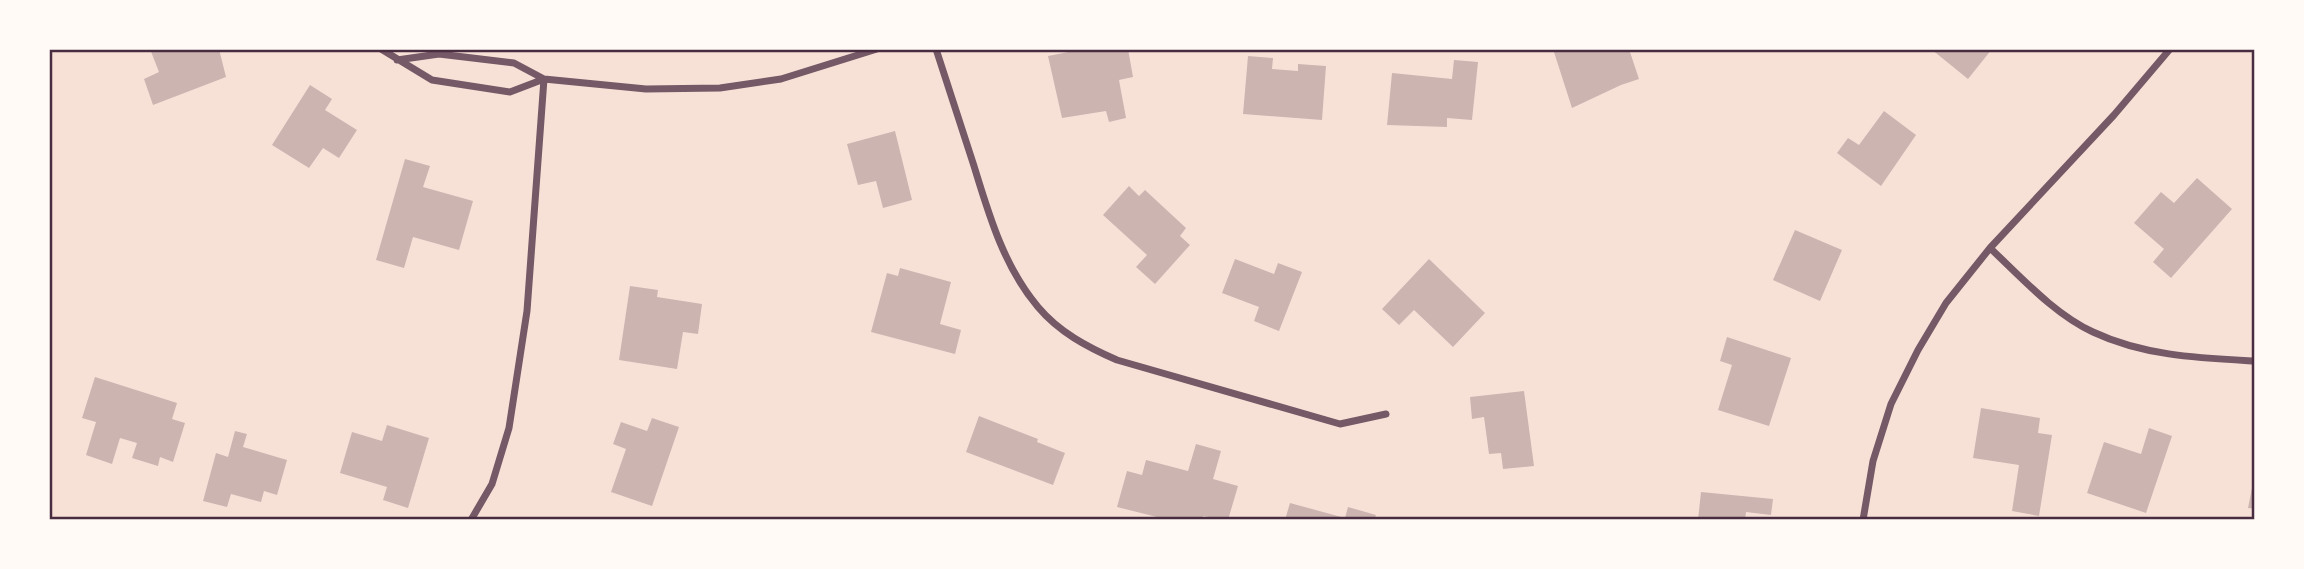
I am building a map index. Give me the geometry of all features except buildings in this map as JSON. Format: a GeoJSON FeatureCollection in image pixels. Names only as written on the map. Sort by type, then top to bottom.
{"type":"FeatureCollection","features":[{"type":"Feature","properties":{"kind":"street"},"geometry":{"type":"LineString","coordinates":[[381,49],[432,80],[510,92],[544,79]]}},
{"type":"Feature","properties":{"kind":"street"},"geometry":{"type":"LineString","coordinates":[[397,60],[439,54],[514,63],[544,79],[646,89],[720,88],[781,79],[877,49]]}},
{"type":"Feature","properties":{"kind":"street"},"geometry":{"type":"LineString","coordinates":[[936,49],[993,226],[1014,274],[1038,308],[1066,333],[1086,346],[1117,360],[1340,424],[1386,414]]}},
{"type":"Feature","properties":{"kind":"street"},"geometry":{"type":"LineString","coordinates":[[1863,520],[1873,461],[1891,404],[1918,350],[1946,303],[1990,248],[2115,116],[2170,49]]}},
{"type":"Feature","properties":{"kind":"street"},"geometry":{"type":"LineString","coordinates":[[471,520],[492,484],[509,428],[527,311],[544,79]]}},
{"type":"Feature","properties":{"kind":"street"},"geometry":{"type":"LineString","coordinates":[[1990,248],[2055,307],[2091,331],[2134,349],[2183,356],[2255,361]]}}]}
